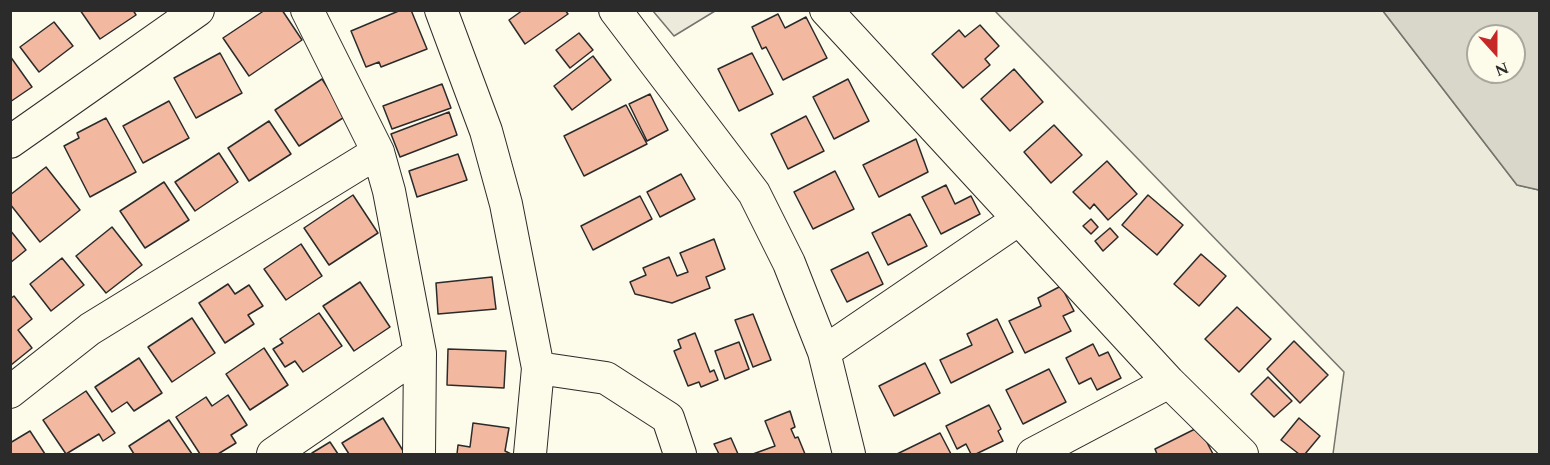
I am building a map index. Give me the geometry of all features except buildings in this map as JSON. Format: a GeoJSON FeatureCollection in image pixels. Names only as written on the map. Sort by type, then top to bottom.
{"type":"FeatureCollection","features":[{"type":"Feature","properties":{"kind":"street"},"geometry":{"type":"LineString","coordinates":[[10,142],[198,10]]}},
{"type":"Feature","properties":{"kind":"street"},"geometry":{"type":"LineString","coordinates":[[307,10],[378,152],[389,191],[420,353],[419,454]]}},
{"type":"Feature","properties":{"kind":"street"},"geometry":{"type":"LineString","coordinates":[[441,10],[486,131],[506,204],[538,368],[530,454]]}},
{"type":"Feature","properties":{"kind":"street"},"geometry":{"type":"LineString","coordinates":[[615,10],[754,193],[789,263],[824,352],[849,454]]}},
{"type":"Feature","properties":{"kind":"street"},"geometry":{"type":"LineString","coordinates":[[826,10],[1169,382],[1242,454]]}},
{"type":"Feature","properties":{"kind":"street"},"geometry":{"type":"LineString","coordinates":[[10,392],[90,329],[378,152]]}},
{"type":"Feature","properties":{"kind":"street"},"geometry":{"type":"LineString","coordinates":[[824,352],[1018,219]]}},
{"type":"Feature","properties":{"kind":"street"},"geometry":{"type":"LineString","coordinates":[[273,454],[420,353]]}},
{"type":"Feature","properties":{"kind":"street"},"geometry":{"type":"LineString","coordinates":[[538,368],[606,378],[668,418],[680,454]]}},
{"type":"Feature","properties":{"kind":"street"},"geometry":{"type":"LineString","coordinates":[[1033,454],[1169,382]]}},
{"type":"Feature","properties":{"kind":"shaded area"},"geometry":{"type":"Polygon","coordinates":[[[653,11],[715,11],[674,36],[653,11]]]}},
{"type":"Feature","properties":{"kind":"shaded area"},"geometry":{"type":"Polygon","coordinates":[[[995,11],[1383,11],[1517,185],[1539,190],[1539,454],[1333,454],[1344,372],[995,11]]]}},
{"type":"Feature","properties":{"kind":"shaded area"},"geometry":{"type":"Polygon","coordinates":[[[1383,11],[1539,11],[1539,190],[1517,185],[1383,11]]]}}]}
